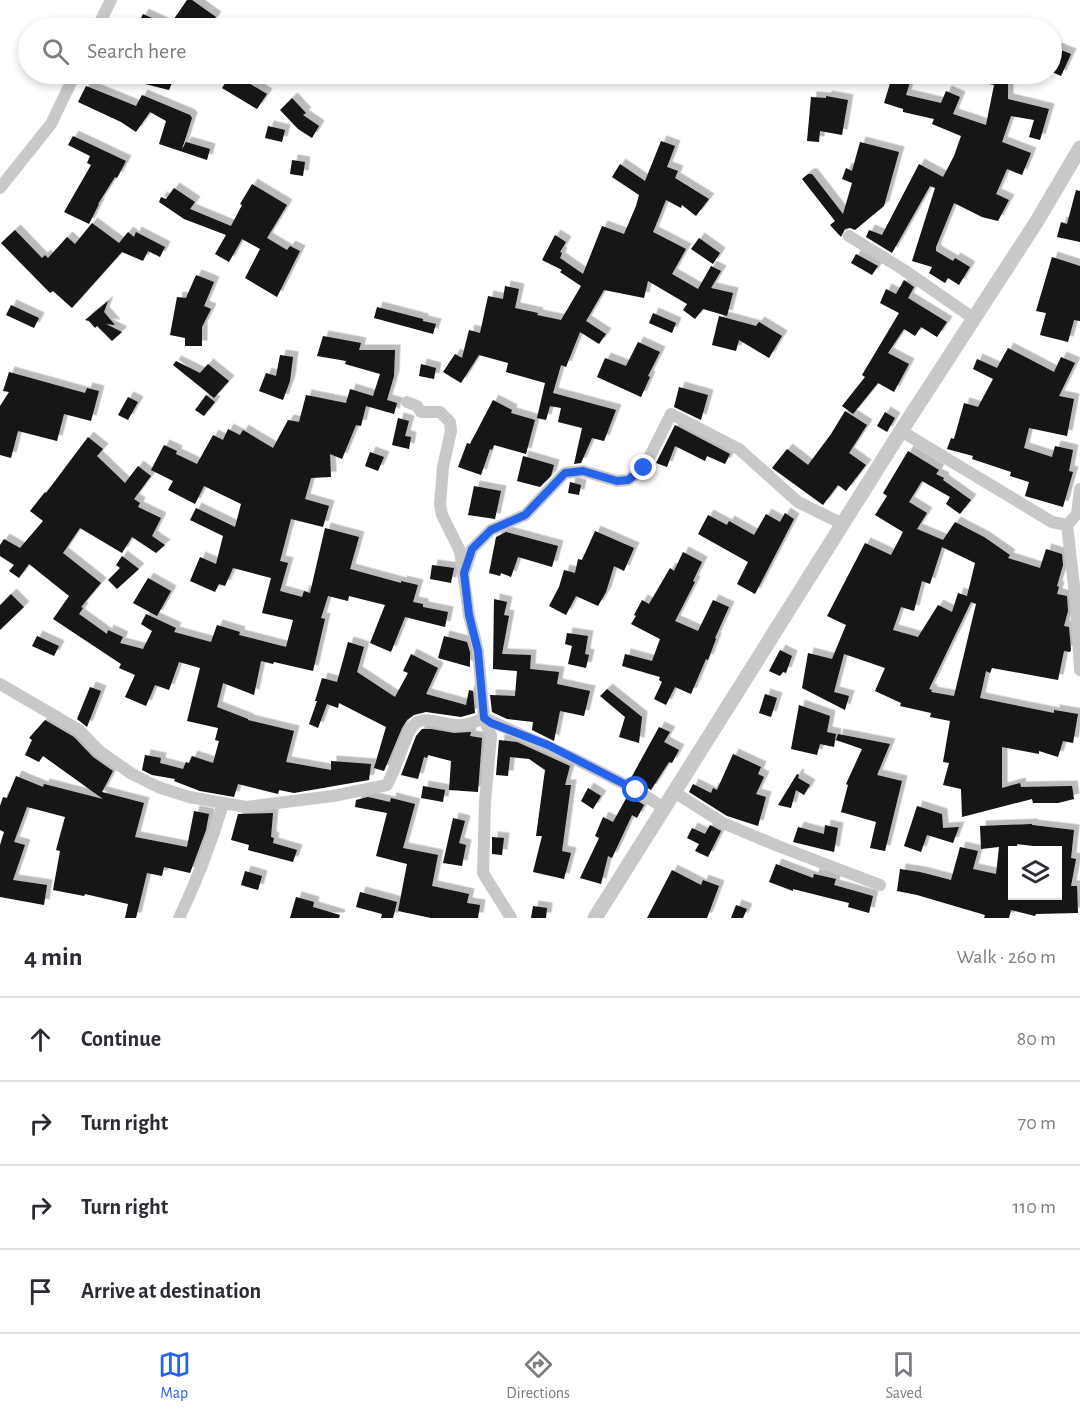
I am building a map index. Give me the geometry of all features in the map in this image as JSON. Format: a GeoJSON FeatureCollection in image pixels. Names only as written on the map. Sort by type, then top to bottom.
{"type":"FeatureCollection","features":[{"type":"Feature","properties":{"kind":"street"},"geometry":{"type":"LineString","coordinates":[[102,18],[111,0]]}},
{"type":"Feature","properties":{"kind":"street"},"geometry":{"type":"LineString","coordinates":[[0,188],[51,124],[70,84]]}},
{"type":"Feature","properties":{"kind":"street"},"geometry":{"type":"LineString","coordinates":[[595,918],[901,431],[1037,221],[1080,148]]}},
{"type":"Feature","properties":{"kind":"street"},"geometry":{"type":"LineString","coordinates":[[849,236],[974,318]]}},
{"type":"Feature","properties":{"kind":"street"},"geometry":{"type":"LineString","coordinates":[[407,402],[417,406],[421,412],[440,412],[450,422],[451,431],[443,467],[440,504],[442,515],[460,551],[469,615],[478,651],[484,718],[491,736],[485,802],[483,873],[511,918]]}},
{"type":"Feature","properties":{"kind":"street"},"geometry":{"type":"LineString","coordinates":[[464,573],[472,549],[491,530],[525,515],[565,473],[583,471],[617,481],[628,480],[644,468],[671,414],[739,449],[798,502],[843,524]]}},
{"type":"Feature","properties":{"kind":"street"},"geometry":{"type":"LineString","coordinates":[[901,431],[1052,522],[1067,525]]}},
{"type":"Feature","properties":{"kind":"street"},"geometry":{"type":"LineString","coordinates":[[1080,489],[1077,514],[1067,525],[1076,603],[1080,670]]}},
{"type":"Feature","properties":{"kind":"street"},"geometry":{"type":"LineString","coordinates":[[0,684],[79,730],[99,751],[132,774],[158,787],[189,797],[246,807],[333,796],[387,785],[414,724],[424,720],[463,725],[484,718]]}},
{"type":"Feature","properties":{"kind":"street"},"geometry":{"type":"LineString","coordinates":[[484,718],[491,723],[548,745],[636,790],[664,808]]}},
{"type":"Feature","properties":{"kind":"street"},"geometry":{"type":"LineString","coordinates":[[674,792],[723,823],[880,885]]}},
{"type":"Feature","properties":{"kind":"street"},"geometry":{"type":"LineString","coordinates":[[179,918],[203,863],[223,804]]}},
{"type":"Feature","properties":{"kind":"building"},"geometry":{"type":"Polygon","coordinates":[[[187,0],[192,0],[216,17],[215,18],[175,18],[187,0]]]}},
{"type":"Feature","properties":{"kind":"building"},"geometry":{"type":"Polygon","coordinates":[[[1062,50],[1071,54],[1062,74],[1062,50]]]}},
{"type":"Feature","properties":{"kind":"building"},"geometry":{"type":"Polygon","coordinates":[[[145,84],[172,84],[169,90],[145,84]]]}},
{"type":"Feature","properties":{"kind":"building"},"geometry":{"type":"Polygon","coordinates":[[[225,84],[250,84],[267,94],[257,109],[222,88],[225,84]]]}},
{"type":"Feature","properties":{"kind":"building"},"geometry":{"type":"Polygon","coordinates":[[[890,84],[909,84],[906,95],[941,103],[946,91],[960,97],[953,114],[986,125],[994,85],[989,84],[1008,84],[1008,99],[1049,109],[1040,140],[1029,137],[1034,120],[1011,116],[1002,142],[1031,153],[1022,175],[1007,169],[996,194],[1009,200],[998,221],[982,217],[954,203],[936,251],[953,261],[955,258],[970,267],[959,285],[948,278],[945,283],[929,273],[932,267],[912,261],[935,188],[930,186],[892,253],[866,237],[869,230],[882,235],[919,164],[943,177],[961,136],[932,124],[934,119],[903,112],[903,109],[884,103],[890,84]]]}},
{"type":"Feature","properties":{"kind":"building"},"geometry":{"type":"Polygon","coordinates":[[[86,86],[136,106],[142,95],[190,115],[192,118],[182,149],[186,142],[210,149],[207,160],[159,144],[166,121],[150,112],[136,132],[121,122],[78,102],[86,86]]]}},
{"type":"Feature","properties":{"kind":"building"},"geometry":{"type":"Polygon","coordinates":[[[826,96],[848,100],[842,135],[820,131],[819,142],[807,141],[811,97],[826,98],[826,96]]]}},
{"type":"Feature","properties":{"kind":"building"},"geometry":{"type":"Polygon","coordinates":[[[292,98],[306,113],[303,115],[319,126],[312,138],[298,129],[280,110],[292,98]]]}},
{"type":"Feature","properties":{"kind":"building"},"geometry":{"type":"Polygon","coordinates":[[[268,126],[285,130],[282,142],[265,138],[268,126]]]}},
{"type":"Feature","properties":{"kind":"building"},"geometry":{"type":"Polygon","coordinates":[[[73,136],[126,161],[98,204],[89,224],[64,212],[91,165],[87,163],[90,156],[68,145],[73,136]]]}},
{"type":"Feature","properties":{"kind":"building"},"geometry":{"type":"Polygon","coordinates":[[[661,141],[675,146],[667,167],[678,171],[675,178],[709,199],[696,216],[682,205],[681,208],[666,200],[653,232],[686,249],[672,274],[698,289],[711,266],[721,271],[711,288],[733,293],[727,316],[703,309],[695,319],[683,310],[687,304],[648,281],[644,298],[604,290],[586,321],[606,334],[599,344],[580,332],[566,367],[561,365],[553,393],[616,410],[604,441],[592,438],[581,463],[574,464],[582,428],[558,422],[561,408],[550,406],[546,420],[537,418],[545,383],[506,372],[508,363],[479,355],[461,383],[443,372],[455,354],[462,358],[469,330],[480,333],[488,296],[503,299],[505,286],[519,289],[515,308],[561,320],[581,286],[560,272],[562,270],[542,260],[555,235],[566,242],[560,252],[562,253],[560,258],[583,274],[602,226],[624,234],[636,206],[639,195],[612,177],[620,164],[645,181],[661,141]]]}},
{"type":"Feature","properties":{"kind":"building"},"geometry":{"type":"Polygon","coordinates":[[[860,142],[899,152],[884,206],[855,230],[845,229],[841,237],[830,225],[835,221],[802,179],[812,174],[843,214],[852,183],[842,179],[846,168],[852,171],[860,142]]]}},
{"type":"Feature","properties":{"kind":"building"},"geometry":{"type":"Polygon","coordinates":[[[292,160],[305,162],[303,176],[290,174],[292,160]]]}},
{"type":"Feature","properties":{"kind":"building"},"geometry":{"type":"Polygon","coordinates":[[[252,184],[287,205],[267,238],[287,250],[290,246],[300,251],[277,297],[245,278],[260,249],[242,239],[229,262],[215,254],[226,235],[184,219],[159,202],[161,197],[166,199],[174,188],[195,202],[190,209],[231,226],[252,184]]]}},
{"type":"Feature","properties":{"kind":"building"},"geometry":{"type":"Polygon","coordinates":[[[1076,190],[1080,191],[1080,242],[1057,237],[1061,222],[1067,224],[1076,190]]]}},
{"type":"Feature","properties":{"kind":"building"},"geometry":{"type":"Polygon","coordinates":[[[92,223],[119,243],[128,232],[134,237],[136,232],[165,247],[160,257],[148,251],[143,261],[122,252],[72,308],[53,291],[50,293],[1,243],[15,230],[42,258],[45,255],[48,258],[67,237],[75,244],[92,223]]]}},
{"type":"Feature","properties":{"kind":"building"},"geometry":{"type":"Polygon","coordinates":[[[699,238],[720,253],[713,264],[691,249],[699,238]]]}},
{"type":"Feature","properties":{"kind":"building"},"geometry":{"type":"Polygon","coordinates":[[[856,254],[878,266],[872,275],[851,263],[856,254]]]}},
{"type":"Feature","properties":{"kind":"building"},"geometry":{"type":"Polygon","coordinates":[[[1052,257],[1080,266],[1080,321],[1074,320],[1068,342],[1040,335],[1046,313],[1036,311],[1052,257]]]}},
{"type":"Feature","properties":{"kind":"building"},"geometry":{"type":"Polygon","coordinates":[[[196,275],[214,282],[204,306],[211,309],[202,327],[202,346],[185,346],[185,338],[170,335],[177,297],[186,298],[196,275]]]}},
{"type":"Feature","properties":{"kind":"building"},"geometry":{"type":"Polygon","coordinates":[[[904,280],[914,287],[908,298],[947,322],[937,337],[921,327],[915,336],[904,329],[888,353],[909,364],[894,392],[878,383],[853,414],[842,406],[865,377],[862,375],[899,313],[880,303],[886,289],[896,294],[904,280]]]}},
{"type":"Feature","properties":{"kind":"building"},"geometry":{"type":"Polygon","coordinates":[[[108,301],[104,312],[115,325],[106,324],[122,332],[112,341],[97,326],[95,328],[85,320],[108,301]]]}},
{"type":"Feature","properties":{"kind":"building"},"geometry":{"type":"Polygon","coordinates":[[[11,305],[39,318],[34,328],[6,315],[11,305]]]}},
{"type":"Feature","properties":{"kind":"building"},"geometry":{"type":"Polygon","coordinates":[[[377,307],[436,324],[433,334],[374,318],[377,307]]]}},
{"type":"Feature","properties":{"kind":"building"},"geometry":{"type":"Polygon","coordinates":[[[653,313],[676,323],[672,333],[649,323],[653,313]]]}},
{"type":"Feature","properties":{"kind":"building"},"geometry":{"type":"Polygon","coordinates":[[[719,316],[756,326],[759,322],[782,336],[769,358],[739,340],[736,351],[712,345],[719,316]]]}},
{"type":"Feature","properties":{"kind":"building"},"geometry":{"type":"Polygon","coordinates":[[[323,336],[361,343],[359,350],[395,350],[394,376],[387,400],[397,403],[394,414],[366,406],[361,426],[356,425],[342,459],[330,454],[331,477],[311,478],[305,499],[329,506],[323,527],[291,519],[280,561],[288,563],[280,591],[302,597],[304,591],[310,593],[325,528],[359,537],[350,569],[401,583],[401,581],[418,585],[413,602],[423,604],[423,607],[448,612],[445,627],[405,617],[391,652],[370,643],[385,605],[349,596],[348,601],[328,596],[321,618],[325,619],[313,671],[261,661],[254,695],[223,683],[217,707],[248,720],[294,731],[286,762],[331,770],[331,761],[371,764],[369,780],[294,793],[279,790],[278,794],[238,784],[234,797],[200,791],[174,781],[175,779],[152,775],[142,770],[145,755],[161,758],[160,763],[183,769],[192,756],[213,763],[219,741],[215,740],[218,728],[187,721],[200,668],[179,662],[169,690],[155,685],[146,706],[125,697],[135,675],[119,668],[121,664],[53,619],[69,596],[29,564],[19,578],[9,571],[14,565],[0,556],[0,545],[4,539],[20,548],[43,521],[30,511],[88,437],[103,449],[97,456],[125,483],[138,466],[151,476],[134,499],[140,503],[138,507],[161,518],[152,536],[165,545],[156,553],[132,537],[122,553],[80,528],[63,553],[101,583],[81,607],[83,608],[79,614],[107,634],[108,630],[123,637],[120,643],[143,649],[152,631],[141,624],[146,614],[176,628],[174,632],[211,642],[217,625],[240,632],[239,635],[286,647],[293,620],[262,613],[271,578],[233,568],[225,586],[219,584],[215,592],[190,581],[200,557],[216,564],[223,536],[190,520],[196,508],[235,527],[241,504],[204,486],[195,504],[168,490],[173,481],[151,470],[164,445],[177,451],[176,454],[197,464],[213,435],[223,440],[228,429],[240,435],[243,430],[273,448],[288,420],[299,422],[306,395],[346,403],[350,389],[373,396],[380,374],[345,364],[346,361],[317,356],[323,336]]]}},
{"type":"Feature","properties":{"kind":"building"},"geometry":{"type":"Polygon","coordinates":[[[638,342],[660,352],[641,397],[597,377],[605,358],[626,366],[638,342]]]}},
{"type":"Feature","properties":{"kind":"building"},"geometry":{"type":"Polygon","coordinates":[[[1008,348],[1054,372],[1061,357],[1075,363],[1059,396],[1074,399],[1067,436],[1029,428],[1024,448],[1052,457],[1055,446],[1073,450],[1069,471],[1073,472],[1063,507],[1025,496],[1029,482],[1010,476],[1011,472],[972,459],[973,456],[947,449],[951,438],[954,439],[964,403],[978,407],[993,379],[973,369],[977,359],[997,368],[1008,348]]]}},
{"type":"Feature","properties":{"kind":"building"},"geometry":{"type":"Polygon","coordinates":[[[280,355],[293,357],[290,381],[283,400],[259,391],[266,373],[276,376],[280,355]]]}},
{"type":"Feature","properties":{"kind":"building"},"geometry":{"type":"Polygon","coordinates":[[[176,361],[200,373],[208,364],[229,381],[214,398],[173,365],[176,361]]]}},
{"type":"Feature","properties":{"kind":"building"},"geometry":{"type":"Polygon","coordinates":[[[421,364],[436,368],[434,379],[419,376],[421,364]]]}},
{"type":"Feature","properties":{"kind":"building"},"geometry":{"type":"Polygon","coordinates":[[[9,372],[85,393],[87,388],[99,391],[91,421],[64,414],[57,441],[18,431],[11,458],[0,455],[0,406],[9,392],[3,391],[9,372]]]}},
{"type":"Feature","properties":{"kind":"building"},"geometry":{"type":"Polygon","coordinates":[[[679,387],[708,395],[701,420],[674,407],[679,387]]]}},
{"type":"Feature","properties":{"kind":"building"},"geometry":{"type":"Polygon","coordinates":[[[206,395],[215,402],[204,416],[195,410],[206,395]]]}},
{"type":"Feature","properties":{"kind":"building"},"geometry":{"type":"Polygon","coordinates":[[[128,397],[138,402],[128,420],[118,415],[128,397]]]}},
{"type":"Feature","properties":{"kind":"building"},"geometry":{"type":"Polygon","coordinates":[[[493,400],[512,410],[511,413],[535,420],[526,454],[494,445],[492,450],[490,449],[481,475],[458,467],[467,443],[470,444],[493,400]]]}},
{"type":"Feature","properties":{"kind":"building"},"geometry":{"type":"Polygon","coordinates":[[[845,411],[867,425],[849,453],[866,465],[846,491],[838,485],[823,505],[772,468],[787,449],[808,465],[845,411]]]}},
{"type":"Feature","properties":{"kind":"building"},"geometry":{"type":"Polygon","coordinates":[[[885,412],[895,418],[887,432],[877,426],[885,412]]]}},
{"type":"Feature","properties":{"kind":"building"},"geometry":{"type":"Polygon","coordinates":[[[398,418],[409,421],[405,436],[411,437],[409,449],[392,445],[398,418]]]}},
{"type":"Feature","properties":{"kind":"building"},"geometry":{"type":"Polygon","coordinates":[[[675,425],[730,454],[725,464],[707,456],[705,461],[675,446],[667,467],[656,463],[675,425]]]}},
{"type":"Feature","properties":{"kind":"building"},"geometry":{"type":"Polygon","coordinates":[[[908,451],[939,470],[936,474],[971,500],[960,514],[946,504],[950,497],[922,481],[909,502],[927,513],[917,529],[943,540],[955,522],[984,537],[1010,555],[1008,558],[1040,568],[1046,549],[1062,554],[1063,565],[1057,594],[1067,596],[1068,611],[1064,626],[1069,627],[1071,650],[1070,652],[1064,651],[1058,680],[992,668],[990,673],[986,671],[980,698],[1054,713],[1054,710],[1078,714],[1073,743],[1063,741],[1058,757],[1039,751],[1039,754],[1002,747],[1002,788],[1020,783],[1021,787],[1072,786],[1074,799],[1058,803],[1033,803],[1032,799],[962,817],[961,789],[943,785],[949,763],[943,762],[950,721],[930,717],[931,713],[900,706],[901,703],[875,691],[885,668],[844,654],[834,692],[849,696],[845,710],[802,688],[808,653],[832,659],[846,625],[827,616],[865,543],[891,555],[903,532],[875,515],[887,496],[883,493],[908,451]],[[942,547],[930,584],[922,581],[914,611],[901,607],[893,630],[918,637],[938,605],[952,612],[958,593],[967,596],[975,563],[942,547]],[[971,602],[929,689],[932,690],[931,692],[954,696],[976,604],[971,602]]]}},
{"type":"Feature","properties":{"kind":"building"},"geometry":{"type":"Polygon","coordinates":[[[370,452],[384,457],[378,471],[365,466],[370,452]]]}},
{"type":"Feature","properties":{"kind":"building"},"geometry":{"type":"Polygon","coordinates":[[[523,456],[554,465],[551,476],[540,487],[517,481],[523,456]]]}},
{"type":"Feature","properties":{"kind":"building"},"geometry":{"type":"Polygon","coordinates":[[[570,482],[581,485],[579,495],[568,493],[570,482]]]}},
{"type":"Feature","properties":{"kind":"building"},"geometry":{"type":"Polygon","coordinates":[[[474,486],[501,491],[495,519],[468,515],[474,486]]]}},
{"type":"Feature","properties":{"kind":"building"},"geometry":{"type":"Polygon","coordinates":[[[785,513],[794,519],[755,594],[737,584],[748,562],[698,534],[708,515],[727,525],[729,521],[754,535],[766,514],[780,522],[785,513]]]}},
{"type":"Feature","properties":{"kind":"building"},"geometry":{"type":"Polygon","coordinates":[[[595,531],[634,548],[624,571],[614,566],[606,592],[598,606],[576,596],[566,615],[549,606],[559,587],[564,570],[575,573],[578,559],[582,560],[595,531]]]}},
{"type":"Feature","properties":{"kind":"building"},"geometry":{"type":"Polygon","coordinates":[[[506,532],[558,546],[552,567],[518,557],[511,577],[501,573],[500,576],[489,573],[496,537],[506,532]]]}},
{"type":"Feature","properties":{"kind":"building"},"geometry":{"type":"Polygon","coordinates":[[[683,552],[702,562],[693,581],[695,582],[675,621],[698,631],[713,600],[729,607],[708,660],[706,659],[691,694],[675,687],[666,705],[654,699],[662,682],[659,680],[660,677],[622,666],[625,654],[652,661],[660,639],[631,624],[642,600],[649,604],[670,568],[674,571],[683,552]]]}},
{"type":"Feature","properties":{"kind":"building"},"geometry":{"type":"Polygon","coordinates":[[[122,556],[139,569],[117,589],[108,580],[120,568],[116,565],[122,556]]]}},
{"type":"Feature","properties":{"kind":"building"},"geometry":{"type":"Polygon","coordinates":[[[432,565],[454,568],[451,583],[430,579],[432,565]]]}},
{"type":"Feature","properties":{"kind":"building"},"geometry":{"type":"Polygon","coordinates":[[[148,578],[171,591],[157,616],[133,603],[148,578]]]}},
{"type":"Feature","properties":{"kind":"building"},"geometry":{"type":"Polygon","coordinates":[[[11,594],[24,607],[0,630],[0,605],[11,594]]]}},
{"type":"Feature","properties":{"kind":"building"},"geometry":{"type":"Polygon","coordinates":[[[494,599],[507,602],[504,615],[509,616],[502,654],[531,655],[530,669],[559,672],[557,684],[590,691],[584,716],[560,711],[554,741],[532,730],[533,722],[507,719],[492,712],[490,695],[515,696],[517,671],[493,669],[494,599]]]}},
{"type":"Feature","properties":{"kind":"building"},"geometry":{"type":"Polygon","coordinates":[[[567,633],[588,636],[585,654],[589,655],[586,668],[568,664],[572,646],[565,644],[567,633]]]}},
{"type":"Feature","properties":{"kind":"building"},"geometry":{"type":"Polygon","coordinates":[[[37,636],[59,646],[54,656],[32,646],[37,636]]]}},
{"type":"Feature","properties":{"kind":"building"},"geometry":{"type":"Polygon","coordinates":[[[444,636],[467,642],[470,667],[438,658],[444,636]]]}},
{"type":"Feature","properties":{"kind":"building"},"geometry":{"type":"Polygon","coordinates":[[[348,642],[364,647],[357,672],[395,697],[408,673],[403,671],[411,654],[438,668],[426,694],[466,705],[469,690],[473,691],[475,713],[461,717],[426,712],[414,715],[402,728],[384,771],[374,768],[386,727],[339,703],[338,708],[327,704],[318,728],[309,724],[322,678],[337,682],[348,642]]]}},
{"type":"Feature","properties":{"kind":"building"},"geometry":{"type":"Polygon","coordinates":[[[780,650],[792,656],[786,673],[783,672],[780,676],[769,671],[780,650]]]}},
{"type":"Feature","properties":{"kind":"building"},"geometry":{"type":"Polygon","coordinates":[[[90,687],[101,691],[87,727],[77,719],[90,687]]]}},
{"type":"Feature","properties":{"kind":"building"},"geometry":{"type":"Polygon","coordinates":[[[607,689],[642,717],[639,743],[619,737],[625,717],[600,696],[607,689]]]}},
{"type":"Feature","properties":{"kind":"building"},"geometry":{"type":"Polygon","coordinates":[[[765,694],[777,698],[771,717],[759,713],[765,694]]]}},
{"type":"Feature","properties":{"kind":"building"},"geometry":{"type":"Polygon","coordinates":[[[799,705],[830,716],[827,732],[836,734],[834,747],[820,744],[817,755],[791,749],[799,705]]]}},
{"type":"Feature","properties":{"kind":"building"},"geometry":{"type":"Polygon","coordinates":[[[45,720],[74,737],[93,757],[113,771],[102,792],[144,803],[135,837],[187,847],[194,811],[209,814],[206,830],[190,873],[164,867],[162,876],[147,873],[136,918],[125,918],[128,904],[85,894],[84,896],[53,890],[60,851],[56,850],[65,817],[27,807],[14,842],[25,845],[13,880],[47,885],[44,905],[0,897],[0,845],[4,832],[0,830],[0,806],[3,797],[7,798],[16,776],[43,787],[44,784],[103,799],[43,756],[39,762],[25,755],[32,740],[29,738],[45,720]]]}},
{"type":"Feature","properties":{"kind":"building"},"geometry":{"type":"Polygon","coordinates":[[[659,727],[670,732],[664,742],[679,750],[651,790],[631,778],[659,727]]]}},
{"type":"Feature","properties":{"kind":"building"},"geometry":{"type":"Polygon","coordinates":[[[422,729],[454,733],[471,732],[470,736],[482,738],[478,792],[449,790],[451,761],[428,755],[427,758],[424,757],[418,779],[401,775],[416,736],[422,729]]]}},
{"type":"Feature","properties":{"kind":"building"},"geometry":{"type":"Polygon","coordinates":[[[838,734],[890,744],[877,775],[902,781],[885,851],[870,848],[876,822],[841,812],[848,785],[846,784],[862,749],[836,740],[838,734]]]}},
{"type":"Feature","properties":{"kind":"building"},"geometry":{"type":"Polygon","coordinates":[[[499,740],[517,742],[570,766],[565,785],[571,785],[562,851],[571,853],[564,879],[533,872],[542,836],[536,836],[545,770],[529,759],[510,757],[508,776],[496,775],[499,740]]]}},
{"type":"Feature","properties":{"kind":"building"},"geometry":{"type":"Polygon","coordinates":[[[733,754],[761,767],[758,774],[764,777],[756,794],[766,797],[758,826],[727,816],[689,792],[693,784],[711,793],[713,788],[717,790],[733,754]]]}},
{"type":"Feature","properties":{"kind":"building"},"geometry":{"type":"Polygon","coordinates":[[[797,774],[798,778],[810,785],[804,795],[796,790],[791,808],[778,805],[797,774]]]}},
{"type":"Feature","properties":{"kind":"building"},"geometry":{"type":"Polygon","coordinates":[[[423,786],[445,790],[443,802],[421,798],[423,786]]]}},
{"type":"Feature","properties":{"kind":"building"},"geometry":{"type":"Polygon","coordinates":[[[588,788],[601,796],[593,809],[581,801],[588,788]]]}},
{"type":"Feature","properties":{"kind":"building"},"geometry":{"type":"Polygon","coordinates":[[[628,795],[644,805],[637,818],[632,815],[612,858],[608,856],[601,884],[580,878],[599,838],[595,836],[603,817],[613,822],[628,795]]]}},
{"type":"Feature","properties":{"kind":"building"},"geometry":{"type":"Polygon","coordinates":[[[368,797],[390,802],[391,798],[415,804],[403,848],[438,855],[432,886],[469,894],[467,903],[480,905],[478,918],[431,918],[398,911],[407,864],[376,856],[387,813],[355,807],[356,800],[368,797]]]}},
{"type":"Feature","properties":{"kind":"building"},"geometry":{"type":"Polygon","coordinates":[[[917,806],[942,814],[943,828],[959,827],[953,843],[927,835],[921,852],[904,846],[917,806]]]}},
{"type":"Feature","properties":{"kind":"building"},"geometry":{"type":"Polygon","coordinates":[[[273,813],[271,837],[274,838],[273,843],[297,850],[293,862],[248,850],[249,845],[231,840],[238,814],[273,813]]]}},
{"type":"Feature","properties":{"kind":"building"},"geometry":{"type":"Polygon","coordinates":[[[453,818],[465,821],[459,843],[466,845],[462,866],[443,863],[453,818]]]}},
{"type":"Feature","properties":{"kind":"building"},"geometry":{"type":"Polygon","coordinates":[[[1032,824],[1074,830],[1071,858],[1076,859],[1071,886],[1077,886],[1078,913],[1036,914],[1035,916],[1011,910],[1009,918],[984,918],[985,915],[897,891],[900,869],[951,880],[960,847],[978,851],[973,869],[996,874],[999,847],[981,849],[980,826],[1032,824]]]}},
{"type":"Feature","properties":{"kind":"building"},"geometry":{"type":"Polygon","coordinates":[[[710,825],[721,831],[708,857],[695,851],[699,844],[687,838],[692,828],[705,834],[710,825]]]}},
{"type":"Feature","properties":{"kind":"building"},"geometry":{"type":"Polygon","coordinates":[[[825,825],[838,828],[834,852],[793,842],[798,827],[824,834],[825,825]]]}},
{"type":"Feature","properties":{"kind":"building"},"geometry":{"type":"Polygon","coordinates":[[[492,837],[504,838],[502,855],[492,854],[492,837]]]}},
{"type":"Feature","properties":{"kind":"building"},"geometry":{"type":"Polygon","coordinates":[[[776,864],[813,878],[814,874],[836,879],[834,885],[873,896],[869,913],[848,907],[849,903],[793,889],[793,891],[769,882],[776,864]]]}},
{"type":"Feature","properties":{"kind":"building"},"geometry":{"type":"Polygon","coordinates":[[[672,870],[701,885],[703,880],[719,886],[707,918],[647,918],[672,870]]]}},
{"type":"Feature","properties":{"kind":"building"},"geometry":{"type":"Polygon","coordinates":[[[245,871],[262,876],[258,890],[241,885],[245,871]]]}},
{"type":"Feature","properties":{"kind":"building"},"geometry":{"type":"Polygon","coordinates":[[[360,892],[397,902],[393,918],[381,918],[382,914],[356,907],[360,892]]]}},
{"type":"Feature","properties":{"kind":"building"},"geometry":{"type":"Polygon","coordinates":[[[296,897],[314,902],[313,907],[340,915],[339,918],[290,918],[296,897]]]}},
{"type":"Feature","properties":{"kind":"building"},"geometry":{"type":"Polygon","coordinates":[[[736,905],[747,909],[743,918],[731,918],[736,905]]]}},
{"type":"Feature","properties":{"kind":"building"},"geometry":{"type":"Polygon","coordinates":[[[533,906],[547,908],[546,918],[531,918],[533,906]]]}},
{"type":"Feature","properties":{"kind":"route"},"geometry":{"type":"LineString","coordinates":[[636,790],[548,745],[491,723],[484,718],[478,651],[469,615],[464,573],[472,549],[491,530],[525,515],[565,473],[583,471],[617,481],[628,480],[644,468]]}}]}
